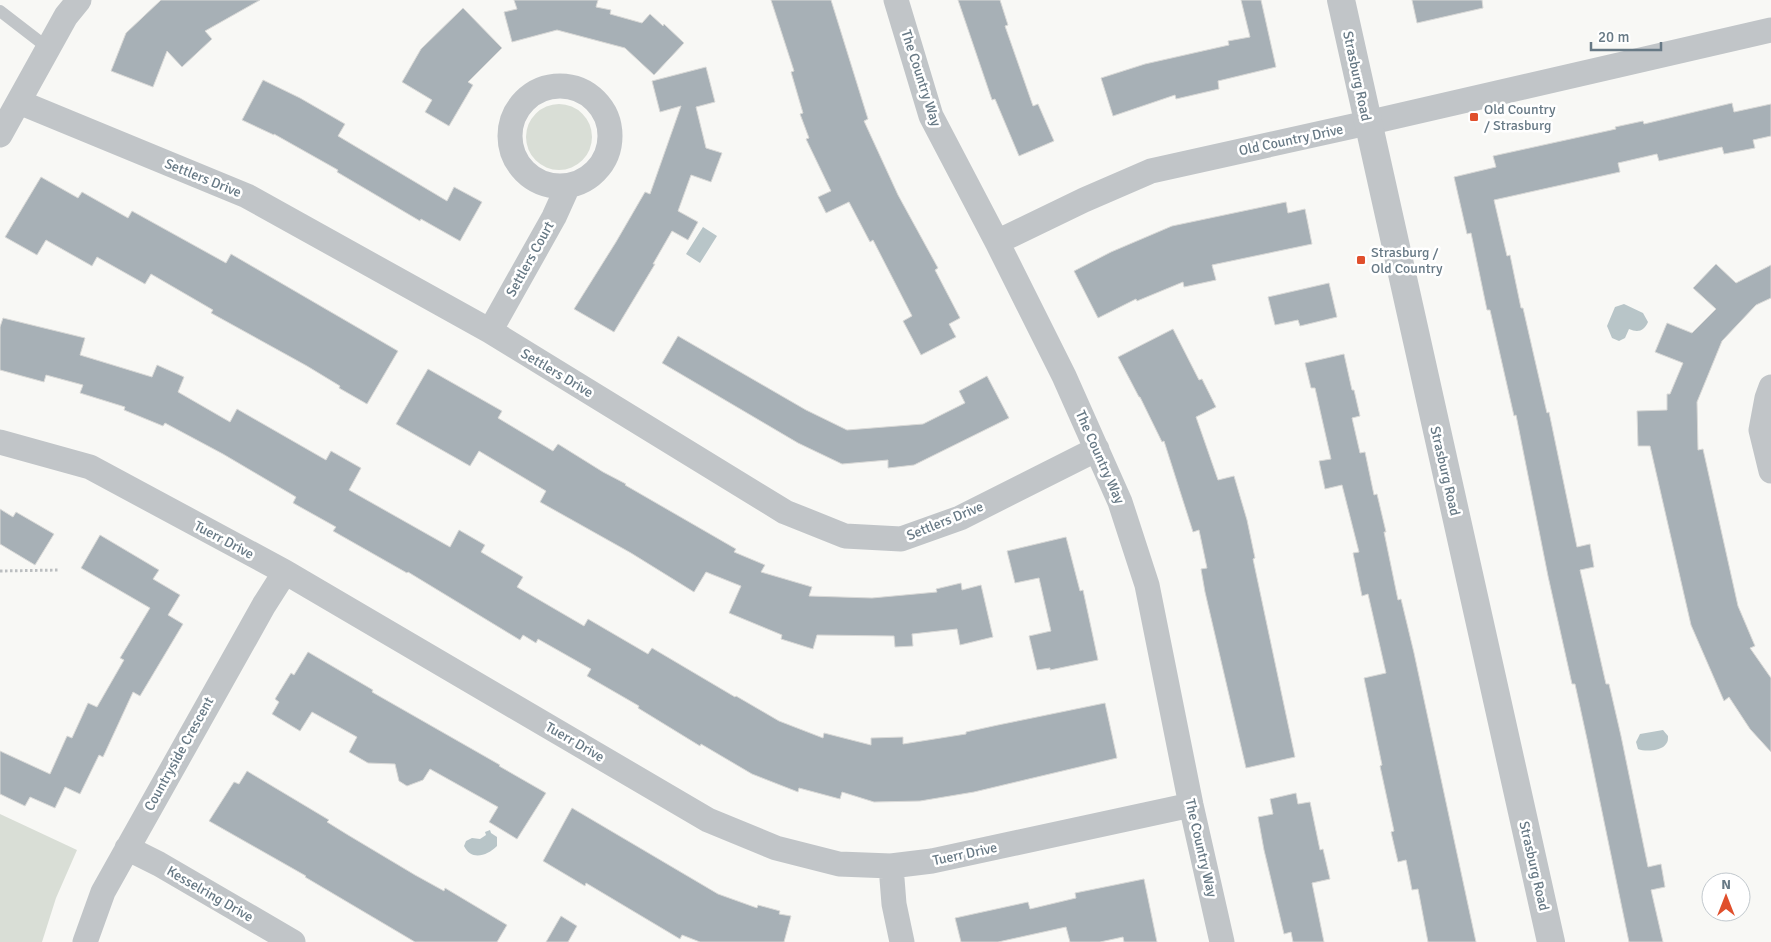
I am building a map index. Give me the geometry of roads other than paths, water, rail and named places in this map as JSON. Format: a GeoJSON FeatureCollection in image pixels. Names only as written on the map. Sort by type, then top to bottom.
{"type":"FeatureCollection","features":[{"type":"Feature","properties":{"kind":"street"},"geometry":{"type":"LineString","coordinates":[[0,135],[66,16],[79,0]]}},
{"type":"Feature","properties":{"kind":"street","name":"The Country Way"},"geometry":{"type":"LineString","coordinates":[[896,0],[931,116],[1064,376],[1120,502],[1146,585],[1191,805],[1222,942]]}},
{"type":"Feature","properties":{"kind":"street","name":"Strasburg Road"},"geometry":{"type":"LineString","coordinates":[[1341,0],[1551,942]]}},
{"type":"Feature","properties":{"kind":"street","name":"Old Country Drive"},"geometry":{"type":"LineString","coordinates":[[997,242],[1084,200],[1151,171],[1771,30]]}},
{"type":"Feature","properties":{"kind":"street"},"geometry":{"type":"LineString","coordinates":[[568,86],[585,92],[600,105],[608,121],[610,143],[603,163],[588,178],[568,186],[548,186],[530,178],[517,164],[510,145],[510,126],[518,108],[531,94],[548,87],[568,86]]}},
{"type":"Feature","properties":{"kind":"street","name":"Settlers Drive"},"geometry":{"type":"LineString","coordinates":[[19,102],[247,196],[490,331],[785,512],[845,536],[901,539],[960,518],[1097,449]]}},
{"type":"Feature","properties":{"kind":"street","name":"Settlers Court"},"geometry":{"type":"LineString","coordinates":[[490,331],[554,217],[568,186]]}},
{"type":"Feature","properties":{"kind":"street"},"geometry":{"type":"LineString","coordinates":[[1771,387],[1766,398],[1761,430],[1771,471]]}},
{"type":"Feature","properties":{"kind":"street","name":"Tuerr Drive"},"geometry":{"type":"LineString","coordinates":[[0,442],[90,467],[285,572],[708,820],[776,848],[839,864],[891,866],[932,861],[1191,805]]}},
{"type":"Feature","properties":{"kind":"street","name":"Countryside Crescent"},"geometry":{"type":"LineString","coordinates":[[85,942],[103,892],[264,604],[285,572]]}},
{"type":"Feature","properties":{"kind":"street","name":"Kesselring Drive"},"geometry":{"type":"LineString","coordinates":[[127,848],[159,864],[293,942]]}},
{"type":"Feature","properties":{"kind":"street"},"geometry":{"type":"LineString","coordinates":[[891,866],[894,904],[902,942]]}},
{"type":"Feature","properties":{"kind":"lane"},"geometry":{"type":"LineString","coordinates":[[0,11],[48,48]]}},
{"type":"Feature","properties":{"kind":"place","name":"Old Country / Strasburg"},"geometry":{"type":"Point","coordinates":[1474,117]}},
{"type":"Feature","properties":{"kind":"place","name":"Strasburg / Old Country"},"geometry":{"type":"Point","coordinates":[1361,260]}}]}
